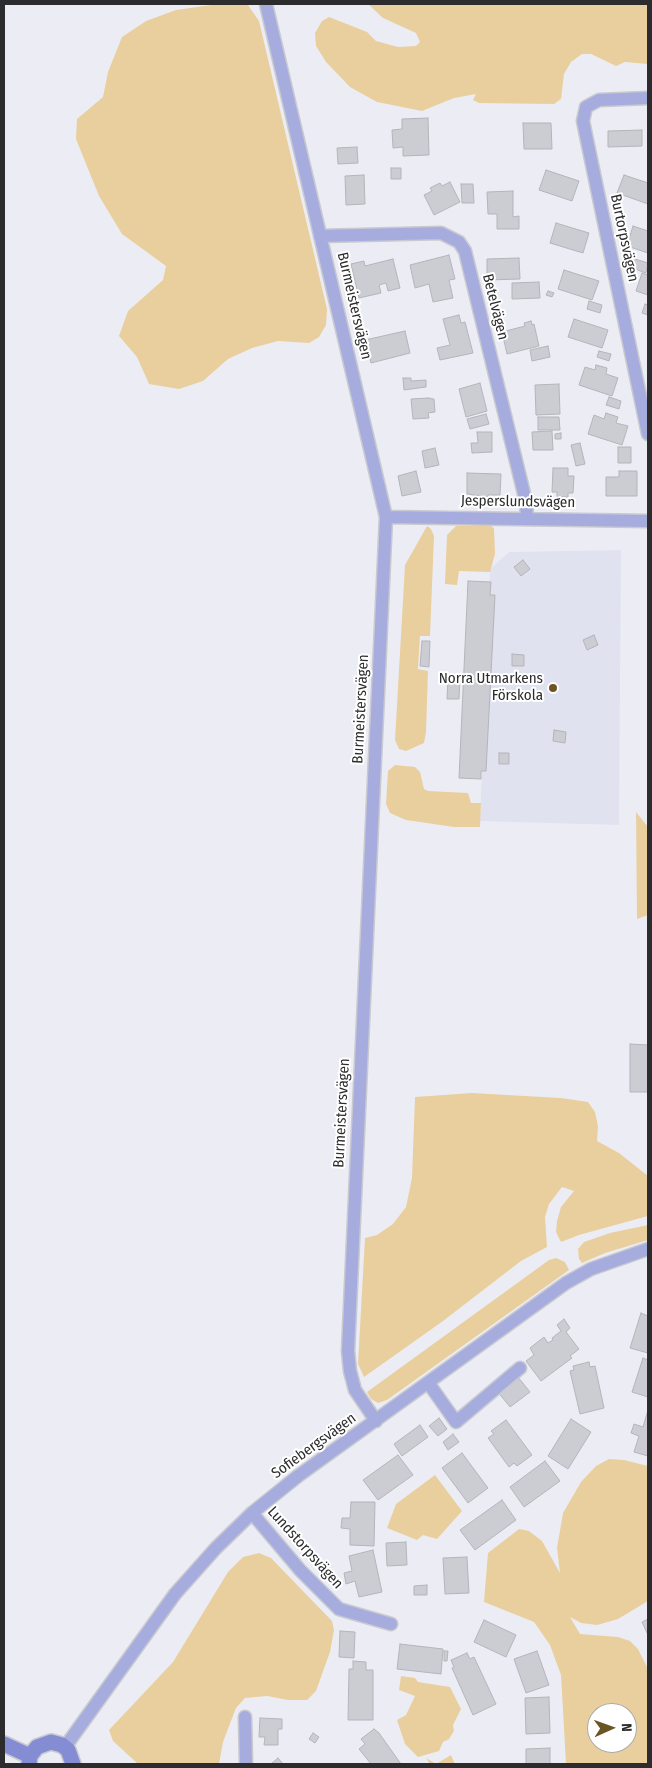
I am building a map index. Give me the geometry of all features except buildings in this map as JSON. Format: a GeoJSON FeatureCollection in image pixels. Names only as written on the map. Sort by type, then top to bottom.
{"type":"FeatureCollection","features":[{"type":"Feature","properties":{"kind":"street","name":"Burmeistersvägen"},"geometry":{"type":"LineString","coordinates":[[266,4],[386,517],[348,1351],[350,1370],[356,1390],[376,1422]]}},
{"type":"Feature","properties":{"kind":"street","name":"Burtorpsvägen"},"geometry":{"type":"LineString","coordinates":[[648,98],[599,100],[586,108],[583,121],[648,434]]}},
{"type":"Feature","properties":{"kind":"street","name":"Betelvägen"},"geometry":{"type":"LineString","coordinates":[[320,236],[441,233],[459,242],[465,251],[526,502],[527,518]]}},
{"type":"Feature","properties":{"kind":"street","name":"Jesperslundsvägen"},"geometry":{"type":"LineString","coordinates":[[386,517],[527,518],[648,522]]}},
{"type":"Feature","properties":{"kind":"street","name":"Sofiebergsvägen"},"geometry":{"type":"LineString","coordinates":[[65,1747],[175,1594],[216,1548],[252,1513],[298,1476],[376,1422],[566,1283],[614,1259],[648,1249]]}},
{"type":"Feature","properties":{"kind":"street"},"geometry":{"type":"LineString","coordinates":[[428,1384],[456,1422],[520,1368]]}},
{"type":"Feature","properties":{"kind":"street","name":"Lundstorpsvägen"},"geometry":{"type":"LineString","coordinates":[[252,1513],[300,1570],[339,1609],[390,1624]]}},
{"type":"Feature","properties":{"kind":"street"},"geometry":{"type":"LineString","coordinates":[[245,1717],[246,1764]]}},
{"type":"Feature","properties":{"kind":"street"},"geometry":{"type":"LineString","coordinates":[[4,1744],[29,1760],[37,1747],[43,1744],[54,1743],[65,1747],[70,1754],[73,1764]]}},
{"type":"Feature","properties":{"kind":"shaded area"},"geometry":{"type":"Polygon","coordinates":[[[218,4],[248,5],[259,21],[327,309],[326,325],[319,337],[309,343],[278,341],[252,348],[228,359],[203,381],[179,389],[149,384],[137,357],[119,336],[128,311],[163,280],[166,266],[122,234],[99,196],[76,139],[77,119],[103,97],[108,72],[122,37],[146,21],[176,10],[218,4]]]}},
{"type":"Feature","properties":{"kind":"shaded area"},"geometry":{"type":"Polygon","coordinates":[[[368,4],[648,4],[648,64],[625,62],[616,66],[591,54],[582,54],[571,62],[564,74],[561,99],[554,104],[479,103],[473,100],[476,94],[454,98],[422,111],[377,102],[350,87],[326,62],[316,46],[315,33],[322,21],[329,17],[367,32],[376,41],[398,47],[416,46],[420,42],[416,33],[383,18],[368,4]]]}},
{"type":"Feature","properties":{"kind":"shaded area"},"geometry":{"type":"Polygon","coordinates":[[[427,526],[431,529],[434,536],[430,636],[420,636],[418,669],[428,671],[426,732],[424,743],[406,751],[399,749],[395,740],[405,565],[427,526]]]}},
{"type":"Feature","properties":{"kind":"shaded area"},"geometry":{"type":"Polygon","coordinates":[[[456,526],[491,526],[494,528],[495,554],[490,572],[459,571],[457,585],[445,584],[447,535],[456,526]]]}},
{"type":"Feature","properties":{"kind":"shaded area","name":"Norra Utmarkens Förskola"},"geometry":{"type":"Polygon","coordinates":[[[621,550],[619,825],[480,821],[490,569],[509,552],[621,550]]]}},
{"type":"Feature","properties":{"kind":"shaded area"},"geometry":{"type":"Polygon","coordinates":[[[395,765],[415,767],[420,772],[424,789],[428,791],[468,793],[471,803],[481,803],[480,827],[454,827],[406,820],[390,813],[386,804],[388,771],[395,765]]]}},
{"type":"Feature","properties":{"kind":"shaded area"},"geometry":{"type":"Polygon","coordinates":[[[636,812],[648,827],[648,915],[637,919],[636,812]]]}},
{"type":"Feature","properties":{"kind":"shaded area"},"geometry":{"type":"Polygon","coordinates":[[[472,1093],[561,1098],[588,1102],[595,1112],[598,1126],[597,1141],[619,1153],[648,1176],[648,1216],[579,1235],[561,1242],[556,1232],[557,1221],[561,1207],[574,1191],[562,1187],[549,1204],[545,1217],[547,1247],[521,1261],[443,1321],[364,1377],[358,1364],[365,1238],[377,1235],[393,1224],[406,1207],[412,1178],[415,1097],[472,1093]]]}},
{"type":"Feature","properties":{"kind":"shaded area"},"geometry":{"type":"Polygon","coordinates":[[[648,1225],[648,1240],[605,1253],[582,1263],[579,1259],[578,1249],[584,1242],[610,1233],[648,1225]]]}},
{"type":"Feature","properties":{"kind":"shaded area"},"geometry":{"type":"Polygon","coordinates":[[[556,1258],[565,1262],[569,1270],[387,1400],[378,1403],[371,1399],[367,1392],[549,1260],[556,1258]]]}},
{"type":"Feature","properties":{"kind":"shaded area"},"geometry":{"type":"Polygon","coordinates":[[[609,1459],[624,1460],[648,1466],[648,1601],[618,1619],[597,1625],[581,1623],[570,1617],[580,1634],[618,1637],[630,1641],[638,1649],[648,1669],[648,1764],[566,1764],[561,1675],[550,1645],[534,1622],[484,1602],[488,1553],[519,1529],[529,1531],[542,1541],[560,1573],[557,1548],[563,1513],[581,1482],[596,1466],[609,1459]]]}},
{"type":"Feature","properties":{"kind":"shaded area"},"geometry":{"type":"Polygon","coordinates":[[[435,1475],[462,1511],[437,1539],[423,1535],[417,1540],[387,1528],[396,1504],[435,1475]]]}},
{"type":"Feature","properties":{"kind":"shaded area"},"geometry":{"type":"Polygon","coordinates":[[[259,1553],[271,1558],[332,1621],[334,1630],[330,1652],[316,1691],[307,1700],[288,1700],[267,1696],[245,1698],[236,1708],[223,1742],[219,1764],[138,1764],[113,1741],[109,1730],[173,1662],[228,1572],[243,1557],[259,1553]]]}},
{"type":"Feature","properties":{"kind":"shaded area"},"geometry":{"type":"Polygon","coordinates":[[[401,1676],[415,1678],[418,1682],[450,1687],[461,1709],[453,1725],[454,1731],[449,1739],[443,1742],[439,1751],[418,1757],[405,1744],[397,1720],[406,1715],[415,1696],[399,1690],[401,1676]]]}},
{"type":"Feature","properties":{"kind":"shaded area"},"geometry":{"type":"Polygon","coordinates":[[[451,1755],[455,1764],[436,1764],[451,1755]]]}},
{"type":"Feature","properties":{"kind":"shaded area"},"geometry":{"type":"Polygon","coordinates":[[[426,1758],[436,1764],[430,1764],[426,1758]]]}},
{"type":"Feature","properties":{"kind":"place","name":"Norra Utmarkens Förskola"},"geometry":{"type":"Point","coordinates":[553,688]}}]}
